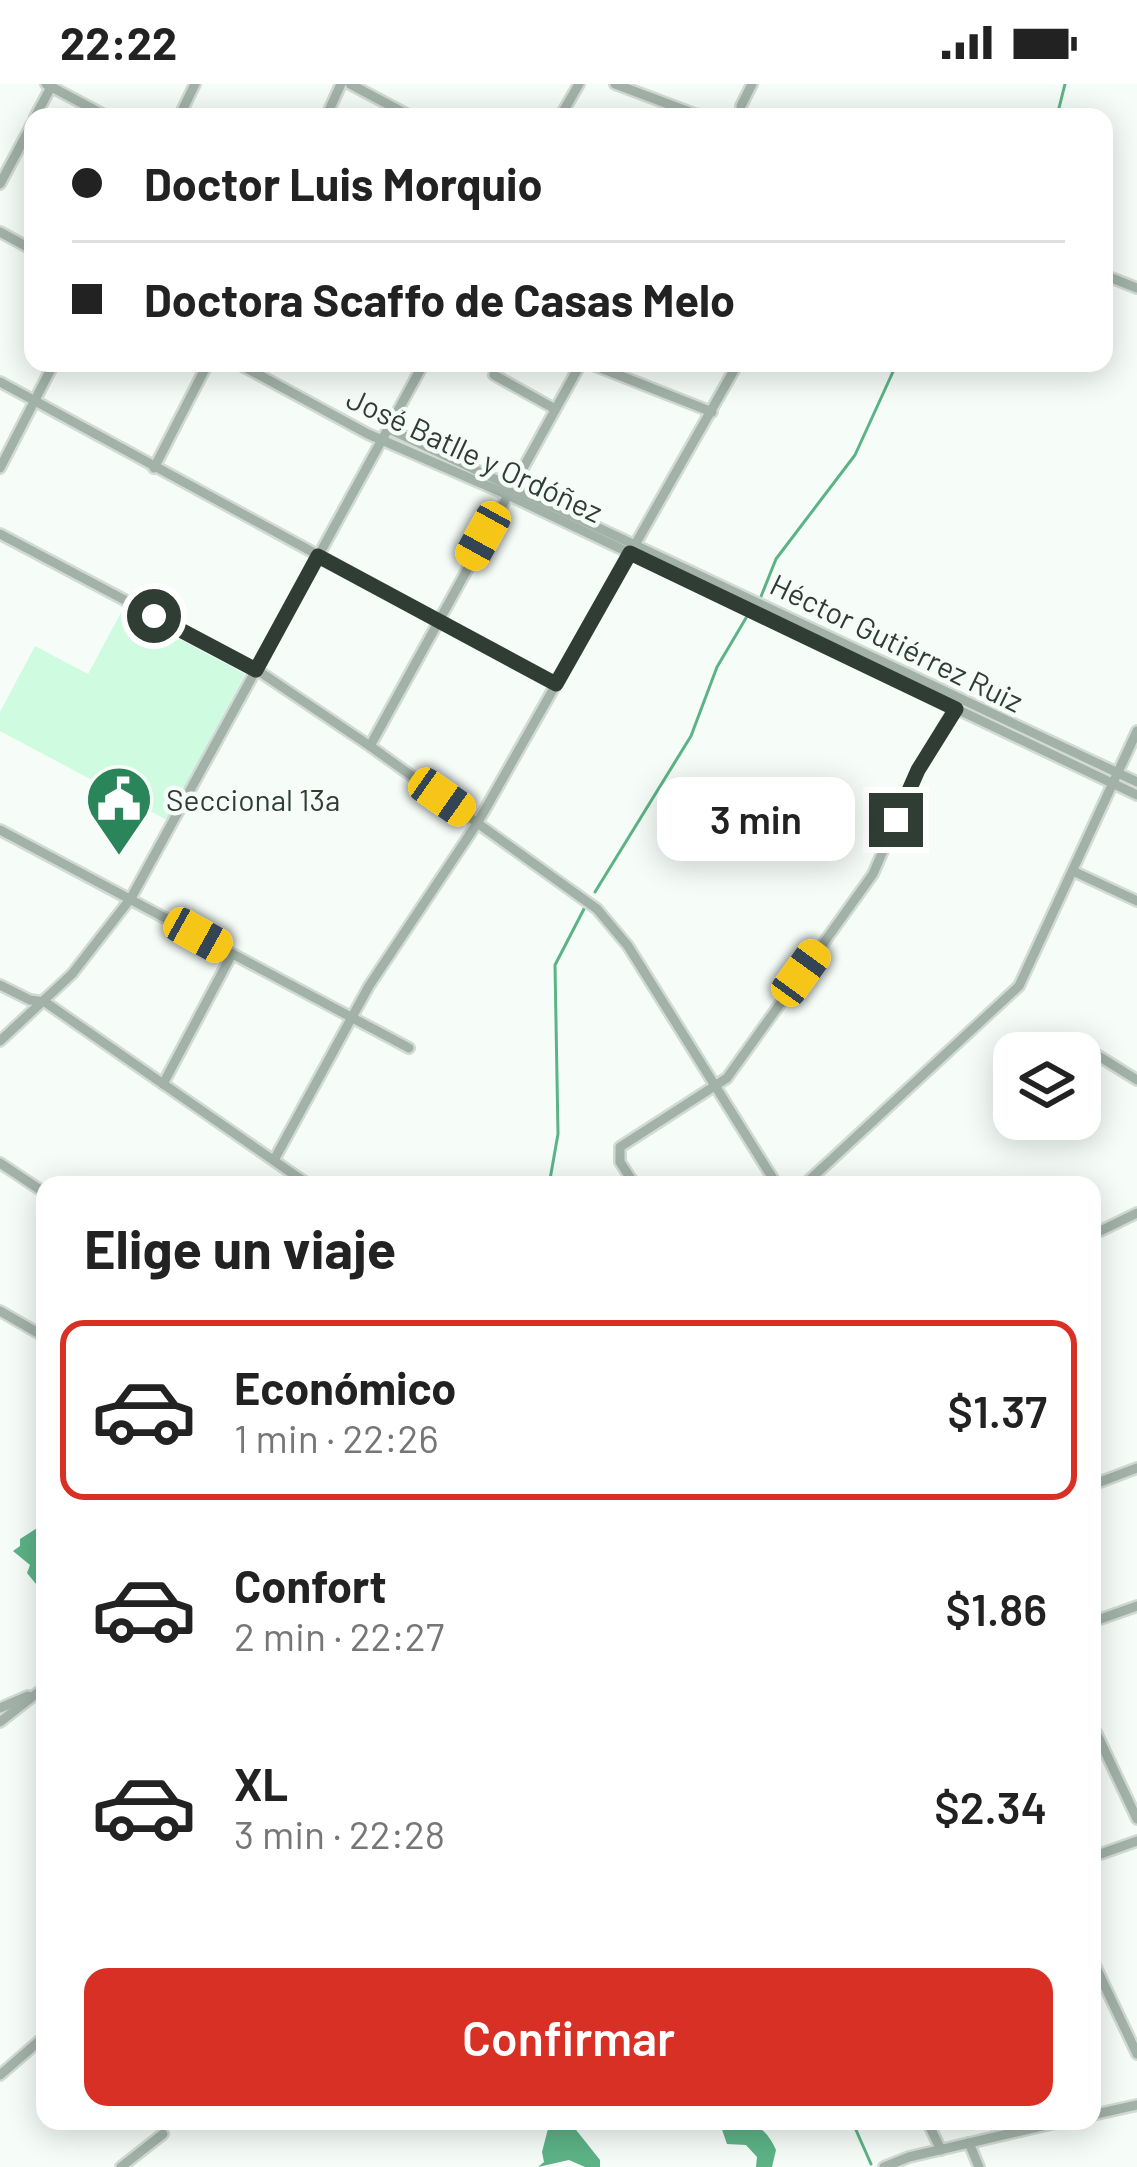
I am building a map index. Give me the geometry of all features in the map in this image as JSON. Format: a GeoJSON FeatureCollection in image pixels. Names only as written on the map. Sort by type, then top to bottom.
{"type":"FeatureCollection","features":[{"type":"Feature","properties":{"kind":"street"},"geometry":{"type":"LineString","coordinates":[[345,84],[394,108]]}},
{"type":"Feature","properties":{"kind":"street"},"geometry":{"type":"LineString","coordinates":[[615,84],[679,108]]}},
{"type":"Feature","properties":{"kind":"street"},"geometry":{"type":"LineString","coordinates":[[740,106],[752,84]]}},
{"type":"Feature","properties":{"kind":"street"},"geometry":{"type":"LineString","coordinates":[[49,86],[91,108]]}},
{"type":"Feature","properties":{"kind":"street"},"geometry":{"type":"LineString","coordinates":[[0,184],[24,138]]}},
{"type":"Feature","properties":{"kind":"street"},"geometry":{"type":"LineString","coordinates":[[0,468],[49,372]]}},
{"type":"Feature","properties":{"kind":"street"},"geometry":{"type":"LineString","coordinates":[[154,468],[203,372]]}},
{"type":"Feature","properties":{"kind":"street","name":"José Batlle y Ordóñez"},"geometry":{"type":"LineString","coordinates":[[254,372],[368,434],[387,434],[633,549]]}},
{"type":"Feature","properties":{"kind":"street"},"geometry":{"type":"LineString","coordinates":[[0,1041],[72,974],[131,898],[419,372]]}},
{"type":"Feature","properties":{"kind":"street"},"geometry":{"type":"LineString","coordinates":[[370,746],[506,494],[579,372]]}},
{"type":"Feature","properties":{"kind":"street"},"geometry":{"type":"LineString","coordinates":[[608,372],[712,412]]}},
{"type":"Feature","properties":{"kind":"street"},"geometry":{"type":"LineString","coordinates":[[274,1160],[369,986],[478,822],[733,372]]}},
{"type":"Feature","properties":{"kind":"street"},"geometry":{"type":"LineString","coordinates":[[494,375],[555,409]]}},
{"type":"Feature","properties":{"kind":"street"},"geometry":{"type":"LineString","coordinates":[[0,382],[556,684]]}},
{"type":"Feature","properties":{"kind":"street","name":"José Batlle y Ordóñez"},"geometry":{"type":"LineString","coordinates":[[387,434],[506,494],[633,549]]}},
{"type":"Feature","properties":{"kind":"street"},"geometry":{"type":"LineString","coordinates":[[0,534],[256,670],[478,822],[607,918],[772,1176]]}},
{"type":"Feature","properties":{"kind":"street","name":"Héctor Gutiérrez Ruiz"},"geometry":{"type":"LineString","coordinates":[[633,549],[1137,782]]}},
{"type":"Feature","properties":{"kind":"street"},"geometry":{"type":"LineString","coordinates":[[629,1176],[618,1151],[628,1138],[716,1086],[733,1070],[873,874],[918,770],[958,703]]}},
{"type":"Feature","properties":{"kind":"street","name":"Héctor Gutiérrez Ruiz"},"geometry":{"type":"LineString","coordinates":[[958,703],[1137,795]]}},
{"type":"Feature","properties":{"kind":"street"},"geometry":{"type":"LineString","coordinates":[[814,1176],[1012,994],[1029,969],[1075,872],[1137,730]]}},
{"type":"Feature","properties":{"kind":"street"},"geometry":{"type":"LineString","coordinates":[[0,830],[409,1048]]}},
{"type":"Feature","properties":{"kind":"street"},"geometry":{"type":"LineString","coordinates":[[1075,872],[1137,901]]}},
{"type":"Feature","properties":{"kind":"street"},"geometry":{"type":"LineString","coordinates":[[163,1084],[232,954]]}},
{"type":"Feature","properties":{"kind":"street"},"geometry":{"type":"LineString","coordinates":[[0,986],[45,1002],[296,1176]]}},
{"type":"Feature","properties":{"kind":"street"},"geometry":{"type":"LineString","coordinates":[[1101,1058],[1137,1080]]}},
{"type":"Feature","properties":{"kind":"street"},"geometry":{"type":"LineString","coordinates":[[0,1163],[36,1187]]}},
{"type":"Feature","properties":{"kind":"street"},"geometry":{"type":"LineString","coordinates":[[1101,1231],[1137,1213]]}},
{"type":"Feature","properties":{"kind":"street"},"geometry":{"type":"LineString","coordinates":[[0,1311],[36,1332]]}},
{"type":"Feature","properties":{"kind":"street"},"geometry":{"type":"LineString","coordinates":[[1101,1482],[1137,1468]]}},
{"type":"Feature","properties":{"kind":"street"},"geometry":{"type":"LineString","coordinates":[[1101,1619],[1137,1606]]}},
{"type":"Feature","properties":{"kind":"street"},"geometry":{"type":"LineString","coordinates":[[0,1708],[36,1692]]}},
{"type":"Feature","properties":{"kind":"street"},"geometry":{"type":"LineString","coordinates":[[0,1722],[36,1694]]}},
{"type":"Feature","properties":{"kind":"street"},"geometry":{"type":"LineString","coordinates":[[1101,1743],[1137,1819]]}},
{"type":"Feature","properties":{"kind":"street"},"geometry":{"type":"LineString","coordinates":[[1101,1854],[1137,1841]]}},
{"type":"Feature","properties":{"kind":"street"},"geometry":{"type":"LineString","coordinates":[[1101,1978],[1137,2054]]}},
{"type":"Feature","properties":{"kind":"street"},"geometry":{"type":"LineString","coordinates":[[0,2075],[36,2044]]}},
{"type":"Feature","properties":{"kind":"street"},"geometry":{"type":"LineString","coordinates":[[1101,2113],[1137,2105]]}},
{"type":"Feature","properties":{"kind":"street"},"geometry":{"type":"LineString","coordinates":[[931,2130],[940,2150]]}},
{"type":"Feature","properties":{"kind":"street"},"geometry":{"type":"LineString","coordinates":[[884,2167],[1018,2130]]}},
{"type":"Feature","properties":{"kind":"street"},"geometry":{"type":"LineString","coordinates":[[121,2167],[163,2134]]}},
{"type":"Feature","properties":{"kind":"street"},"geometry":{"type":"LineString","coordinates":[[969,2143],[979,2167]]}},
{"type":"Feature","properties":{"kind":"shaded area"},"geometry":{"type":"Polygon","coordinates":[[[123,609],[245,674],[167,820],[0,731],[0,712],[35,646],[88,674],[123,609]]]}},
{"type":"Feature","properties":{"kind":"shaded area"},"geometry":{"type":"Polygon","coordinates":[[[36,1529],[36,1584],[27,1573],[30,1565],[13,1551],[20,1539],[36,1529]]]}},
{"type":"Feature","properties":{"kind":"shaded area"},"geometry":{"type":"Polygon","coordinates":[[[548,2130],[576,2130],[600,2160],[600,2167],[569,2160],[538,2167],[544,2162],[548,2130]]]}},
{"type":"Feature","properties":{"kind":"shaded area"},"geometry":{"type":"Polygon","coordinates":[[[722,2130],[762,2130],[776,2150],[772,2167],[756,2167],[757,2157],[746,2145],[727,2144],[722,2130]]]}},
{"type":"Feature","properties":{"kind":"waterway"},"geometry":{"type":"LineString","coordinates":[[1059,108],[1065,84]]}},
{"type":"Feature","properties":{"kind":"waterway"},"geometry":{"type":"LineString","coordinates":[[760,599],[776,559],[855,455],[893,372]]}},
{"type":"Feature","properties":{"kind":"waterway"},"geometry":{"type":"LineString","coordinates":[[595,892],[691,736],[717,667],[746,618]]}},
{"type":"Feature","properties":{"kind":"waterway"},"geometry":{"type":"LineString","coordinates":[[551,1176],[558,1134],[555,965],[585,907]]}},
{"type":"Feature","properties":{"kind":"waterway"},"geometry":{"type":"LineString","coordinates":[[856,2130],[871,2164]]}},
{"type":"Feature","properties":{"kind":"place","name":"Seccional 13a"},"geometry":{"type":"Point","coordinates":[119,858]}},
{"type":"Feature","properties":{"kind":"route"},"geometry":{"type":"LineString","coordinates":[[154,616],[256,670],[318,556],[556,684],[630,553],[956,709],[918,770],[896,820]]}}]}
